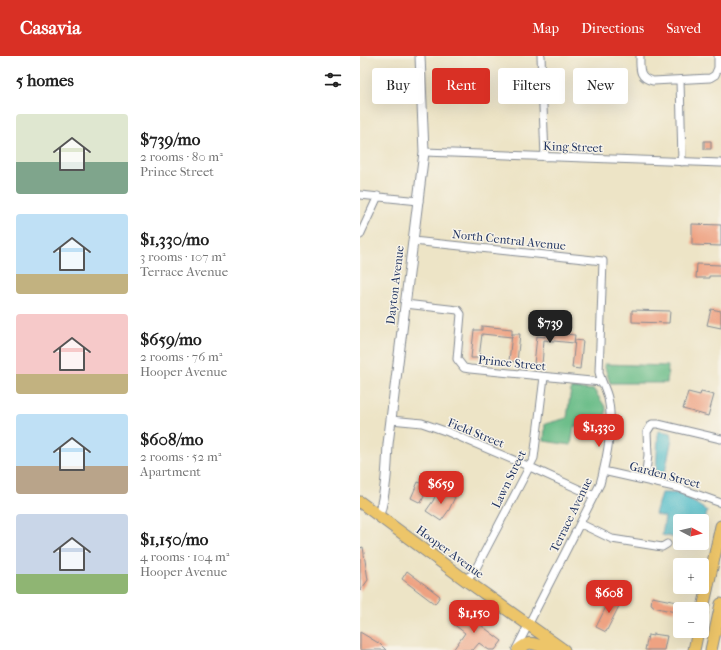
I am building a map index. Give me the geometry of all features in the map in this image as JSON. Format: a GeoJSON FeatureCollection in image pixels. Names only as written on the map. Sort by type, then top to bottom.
{"type":"FeatureCollection","features":[{"type":"Feature","properties":{"kind":"main road","name":"Hooper Avenue"},"geometry":{"type":"LineString","coordinates":[[360,502],[562,649]]}},
{"type":"Feature","properties":{"kind":"main road"},"geometry":{"type":"LineString","coordinates":[[704,602],[721,526]]}},
{"type":"Feature","properties":{"kind":"main road"},"geometry":{"type":"LineString","coordinates":[[712,650],[720,610]]}},
{"type":"Feature","properties":{"kind":"main road"},"geometry":{"type":"LineString","coordinates":[[694,650],[697,638]]}},
{"type":"Feature","properties":{"kind":"main road"},"geometry":{"type":"LineString","coordinates":[[517,650],[524,645],[534,642],[545,647],[562,649]]}},
{"type":"Feature","properties":{"kind":"street","name":"Dayton Avenue"},"geometry":{"type":"LineString","coordinates":[[379,515],[387,472],[388,444],[424,152],[420,56]]}},
{"type":"Feature","properties":{"kind":"street"},"geometry":{"type":"LineString","coordinates":[[541,56],[545,157]]}},
{"type":"Feature","properties":{"kind":"street"},"geometry":{"type":"LineString","coordinates":[[640,56],[641,72],[643,77],[647,80],[653,81],[705,79],[715,75],[718,68],[718,56]]}},
{"type":"Feature","properties":{"kind":"street"},"geometry":{"type":"LineString","coordinates":[[680,80],[682,162]]}},
{"type":"Feature","properties":{"kind":"street","name":"King Street"},"geometry":{"type":"LineString","coordinates":[[424,152],[721,163]]}},
{"type":"Feature","properties":{"kind":"street"},"geometry":{"type":"LineString","coordinates":[[360,195],[419,201]]}},
{"type":"Feature","properties":{"kind":"street"},"geometry":{"type":"LineString","coordinates":[[360,235],[378,196]]}},
{"type":"Feature","properties":{"kind":"street","name":"North Central Avenue"},"geometry":{"type":"LineString","coordinates":[[412,241],[604,261]]}},
{"type":"Feature","properties":{"kind":"street","name":"Terrace Avenue"},"geometry":{"type":"LineString","coordinates":[[517,650],[528,624],[600,484],[608,455],[610,412],[608,397],[599,372],[604,261]]}},
{"type":"Feature","properties":{"kind":"street","name":"Prince Street"},"geometry":{"type":"LineString","coordinates":[[405,304],[458,310],[461,314],[457,359],[464,368],[470,370],[602,382]]}},
{"type":"Feature","properties":{"kind":"street","name":"Lawn Street"},"geometry":{"type":"LineString","coordinates":[[464,579],[473,574],[534,458],[544,377]]}},
{"type":"Feature","properties":{"kind":"street","name":"Field Street"},"geometry":{"type":"LineString","coordinates":[[391,420],[422,423],[448,432],[594,496]]}},
{"type":"Feature","properties":{"kind":"street"},"geometry":{"type":"LineString","coordinates":[[645,480],[648,455],[647,432],[652,424],[721,439]]}},
{"type":"Feature","properties":{"kind":"street","name":"Garden Street"},"geometry":{"type":"LineString","coordinates":[[604,471],[679,488],[721,503]]}},
{"type":"Feature","properties":{"kind":"street"},"geometry":{"type":"LineString","coordinates":[[580,524],[612,538],[662,547],[667,544]]}},
{"type":"Feature","properties":{"kind":"green space"},"geometry":{"type":"Polygon","coordinates":[[[604,364],[668,366],[667,383],[610,383],[604,364]]]}},
{"type":"Feature","properties":{"kind":"green space"},"geometry":{"type":"Polygon","coordinates":[[[571,388],[594,390],[606,408],[605,428],[574,426],[571,445],[544,441],[545,424],[567,418],[571,388]]]}},
{"type":"Feature","properties":{"kind":"water"},"geometry":{"type":"Polygon","coordinates":[[[661,431],[671,433],[672,438],[665,472],[657,473],[658,432],[661,431]]]}},
{"type":"Feature","properties":{"kind":"water"},"geometry":{"type":"Polygon","coordinates":[[[661,493],[680,493],[707,511],[706,514],[673,514],[673,537],[662,535],[665,517],[655,514],[661,493]]]}},
{"type":"Feature","properties":{"kind":"building"},"geometry":{"type":"Polygon","coordinates":[[[704,141],[711,141],[711,149],[704,149],[704,141]]]}},
{"type":"Feature","properties":{"kind":"building"},"geometry":{"type":"Polygon","coordinates":[[[692,224],[721,225],[721,246],[692,245],[692,224]]]}},
{"type":"Feature","properties":{"kind":"building"},"geometry":{"type":"Polygon","coordinates":[[[697,264],[721,265],[721,276],[696,278],[697,264]]]}},
{"type":"Feature","properties":{"kind":"building"},"geometry":{"type":"Polygon","coordinates":[[[711,309],[721,311],[721,328],[707,325],[711,309]]]}},
{"type":"Feature","properties":{"kind":"building"},"geometry":{"type":"Polygon","coordinates":[[[632,310],[670,311],[669,323],[632,322],[632,310]]]}},
{"type":"Feature","properties":{"kind":"building"},"geometry":{"type":"Polygon","coordinates":[[[482,326],[512,329],[512,337],[482,334],[479,358],[471,358],[474,330],[482,330],[482,326]]]}},
{"type":"Feature","properties":{"kind":"building"},"geometry":{"type":"Polygon","coordinates":[[[545,332],[575,335],[574,343],[544,340],[542,365],[534,364],[537,336],[545,337],[545,332]]]}},
{"type":"Feature","properties":{"kind":"building"},"geometry":{"type":"Polygon","coordinates":[[[512,334],[520,334],[517,362],[509,361],[512,334]]]}},
{"type":"Feature","properties":{"kind":"building"},"geometry":{"type":"Polygon","coordinates":[[[575,340],[583,341],[580,369],[572,368],[575,340]]]}},
{"type":"Feature","properties":{"kind":"building"},"geometry":{"type":"Polygon","coordinates":[[[688,392],[700,395],[701,392],[714,395],[708,416],[683,409],[688,392]]]}},
{"type":"Feature","properties":{"kind":"building"},"geometry":{"type":"Polygon","coordinates":[[[418,482],[428,486],[421,503],[411,498],[418,482]]]}},
{"type":"Feature","properties":{"kind":"building"},"geometry":{"type":"Polygon","coordinates":[[[438,490],[455,497],[449,510],[441,521],[426,511],[438,490]]]}},
{"type":"Feature","properties":{"kind":"building"},"geometry":{"type":"Polygon","coordinates":[[[363,547],[368,580],[360,591],[360,548],[363,547]]]}},
{"type":"Feature","properties":{"kind":"building"},"geometry":{"type":"Polygon","coordinates":[[[407,571],[440,596],[435,604],[402,579],[407,571]]]}},
{"type":"Feature","properties":{"kind":"building"},"geometry":{"type":"Polygon","coordinates":[[[612,595],[622,600],[606,632],[596,627],[612,595]]]}},
{"type":"Feature","properties":{"kind":"building"},"geometry":{"type":"Polygon","coordinates":[[[652,597],[677,602],[673,602],[673,612],[653,607],[653,605],[651,605],[652,597]]]}},
{"type":"Feature","properties":{"kind":"building"},"geometry":{"type":"Polygon","coordinates":[[[461,610],[502,641],[495,650],[489,650],[479,643],[473,650],[453,650],[465,633],[452,623],[461,610]]]}},
{"type":"Feature","properties":{"kind":"building"},"geometry":{"type":"Polygon","coordinates":[[[360,632],[380,644],[386,650],[360,650],[360,632]]]}},
{"type":"Feature","properties":{"kind":"building"},"geometry":{"type":"Polygon","coordinates":[[[653,634],[667,636],[664,650],[645,650],[648,635],[653,636],[653,634]]]}}]}
